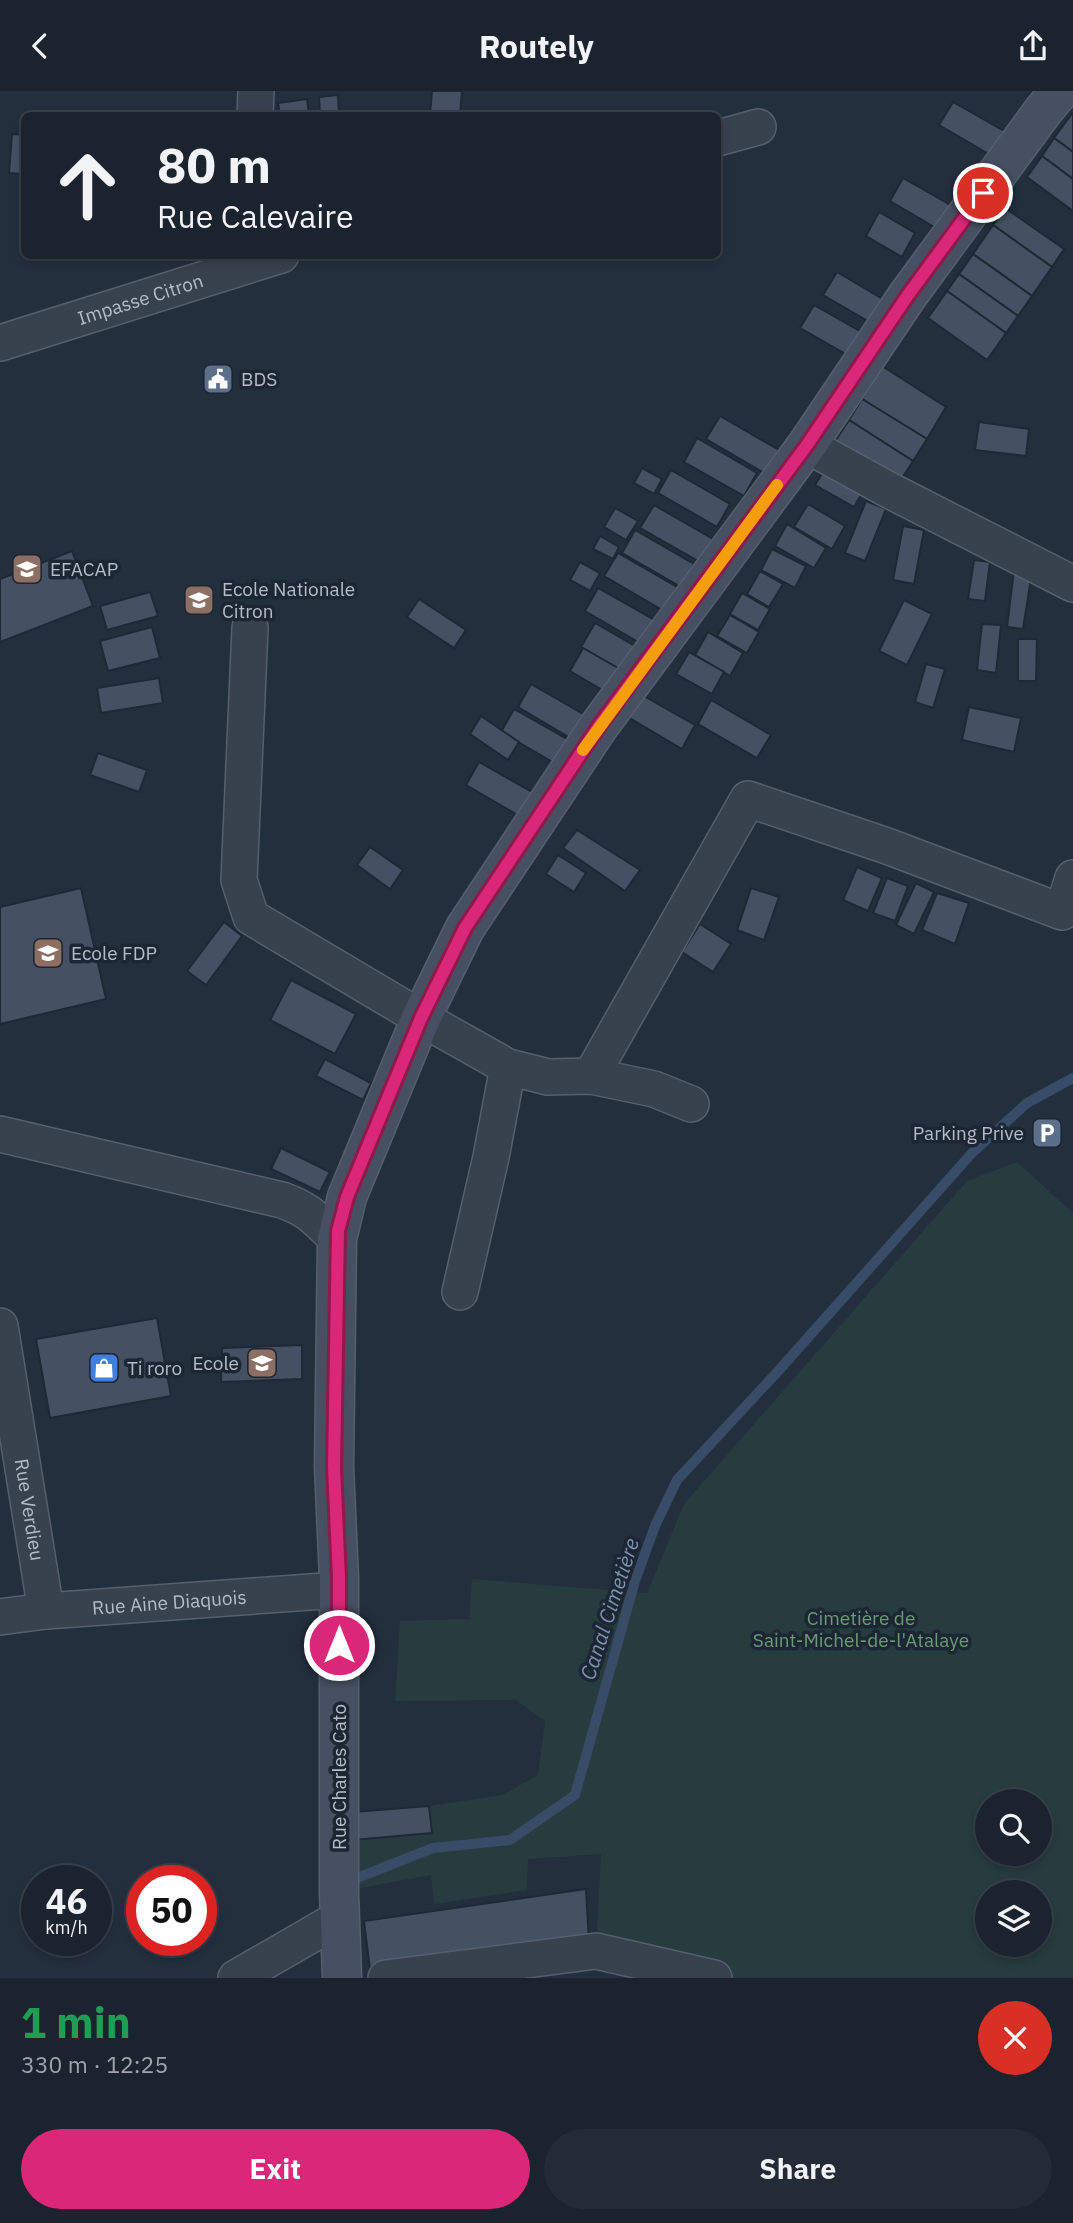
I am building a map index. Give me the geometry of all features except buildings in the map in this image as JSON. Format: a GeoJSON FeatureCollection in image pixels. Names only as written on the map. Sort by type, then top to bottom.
{"type":"FeatureCollection","features":[{"type":"Feature","properties":{"kind":"main road","name":"Rue Charles Cato"},"geometry":{"type":"LineString","coordinates":[[342,1978],[334,1467],[337,1240],[347,1197],[421,1018],[465,928],[599,726],[807,445],[908,295],[1060,91]]}},
{"type":"Feature","properties":{"kind":"street"},"geometry":{"type":"LineString","coordinates":[[255,112],[256,91]]}},
{"type":"Feature","properties":{"kind":"street"},"geometry":{"type":"LineString","coordinates":[[721,137],[758,127]]}},
{"type":"Feature","properties":{"kind":"street","name":"Impasse Citron"},"geometry":{"type":"LineString","coordinates":[[0,343],[247,260]]}},
{"type":"Feature","properties":{"kind":"street"},"geometry":{"type":"LineString","coordinates":[[807,445],[1073,584]]}},
{"type":"Feature","properties":{"kind":"street"},"geometry":{"type":"LineString","coordinates":[[250,628],[239,880],[251,917],[508,1067],[548,1077],[592,1076],[654,1089],[691,1104]]}},
{"type":"Feature","properties":{"kind":"street"},"geometry":{"type":"LineString","coordinates":[[592,1076],[748,799],[887,846],[1062,912],[1073,878]]}},
{"type":"Feature","properties":{"kind":"street"},"geometry":{"type":"LineString","coordinates":[[460,1292],[491,1157],[508,1067]]}},
{"type":"Feature","properties":{"kind":"street"},"geometry":{"type":"LineString","coordinates":[[0,1134],[302,1207],[337,1240]]}},
{"type":"Feature","properties":{"kind":"street"},"geometry":{"type":"LineString","coordinates":[[282,1201],[302,1201],[331,1194],[358,1174]]}},
{"type":"Feature","properties":{"kind":"street","name":"Rue Verdieu"},"geometry":{"type":"LineString","coordinates":[[0,1326],[46,1611]]}},
{"type":"Feature","properties":{"kind":"street","name":"Rue Aine Diaquois"},"geometry":{"type":"LineString","coordinates":[[0,1617],[46,1611],[338,1590]]}},
{"type":"Feature","properties":{"kind":"street"},"geometry":{"type":"LineString","coordinates":[[236,1978],[340,1919]]}},
{"type":"Feature","properties":{"kind":"street"},"geometry":{"type":"LineString","coordinates":[[386,1978],[596,1951],[714,1978]]}},
{"type":"Feature","properties":{"kind":"green space","name":"Cimetière de Saint-Michel-de-l'Atalaye"},"geometry":{"type":"Polygon","coordinates":[[[1017,1162],[1073,1213],[1073,1978],[714,1978],[596,1951],[601,1854],[528,1859],[527,1890],[434,1904],[431,1875],[339,1892],[340,1840],[432,1832],[429,1806],[502,1795],[538,1775],[545,1721],[516,1700],[395,1701],[400,1621],[469,1619],[472,1579],[647,1593],[684,1504],[967,1181],[1017,1162]]]}},
{"type":"Feature","properties":{"kind":"waterway","name":"Canal Cimetière"},"geometry":{"type":"LineString","coordinates":[[348,1885],[357,1878],[433,1848],[510,1840],[575,1795],[635,1581],[655,1526],[677,1480],[780,1369],[972,1153],[1027,1103],[1073,1078]]}},
{"type":"Feature","properties":{"kind":"slow traffic"},"geometry":{"type":"LineString","coordinates":[[583,750],[777,485]]}},
{"type":"Feature","properties":{"kind":"place","name":"BDS"},"geometry":{"type":"Point","coordinates":[218,379]}},
{"type":"Feature","properties":{"kind":"place","name":"EFACAP"},"geometry":{"type":"Point","coordinates":[27,569]}},
{"type":"Feature","properties":{"kind":"place","name":"Ecole Nationale Citron"},"geometry":{"type":"Point","coordinates":[199,600]}},
{"type":"Feature","properties":{"kind":"place","name":"Ecole FDP"},"geometry":{"type":"Point","coordinates":[48,953]}},
{"type":"Feature","properties":{"kind":"place","name":"Parking Prive"},"geometry":{"type":"Point","coordinates":[1047,1133]}},
{"type":"Feature","properties":{"kind":"place","name":"Ecole"},"geometry":{"type":"Point","coordinates":[262,1363]}},
{"type":"Feature","properties":{"kind":"place","name":"Ti roro"},"geometry":{"type":"Point","coordinates":[104,1368]}},
{"type":"Feature","properties":{"kind":"route"},"geometry":{"type":"LineString","coordinates":[[339,1645],[334,1467],[338,1231],[347,1197],[421,1018],[465,928],[599,726],[807,445],[908,295],[983,193]]}}]}
